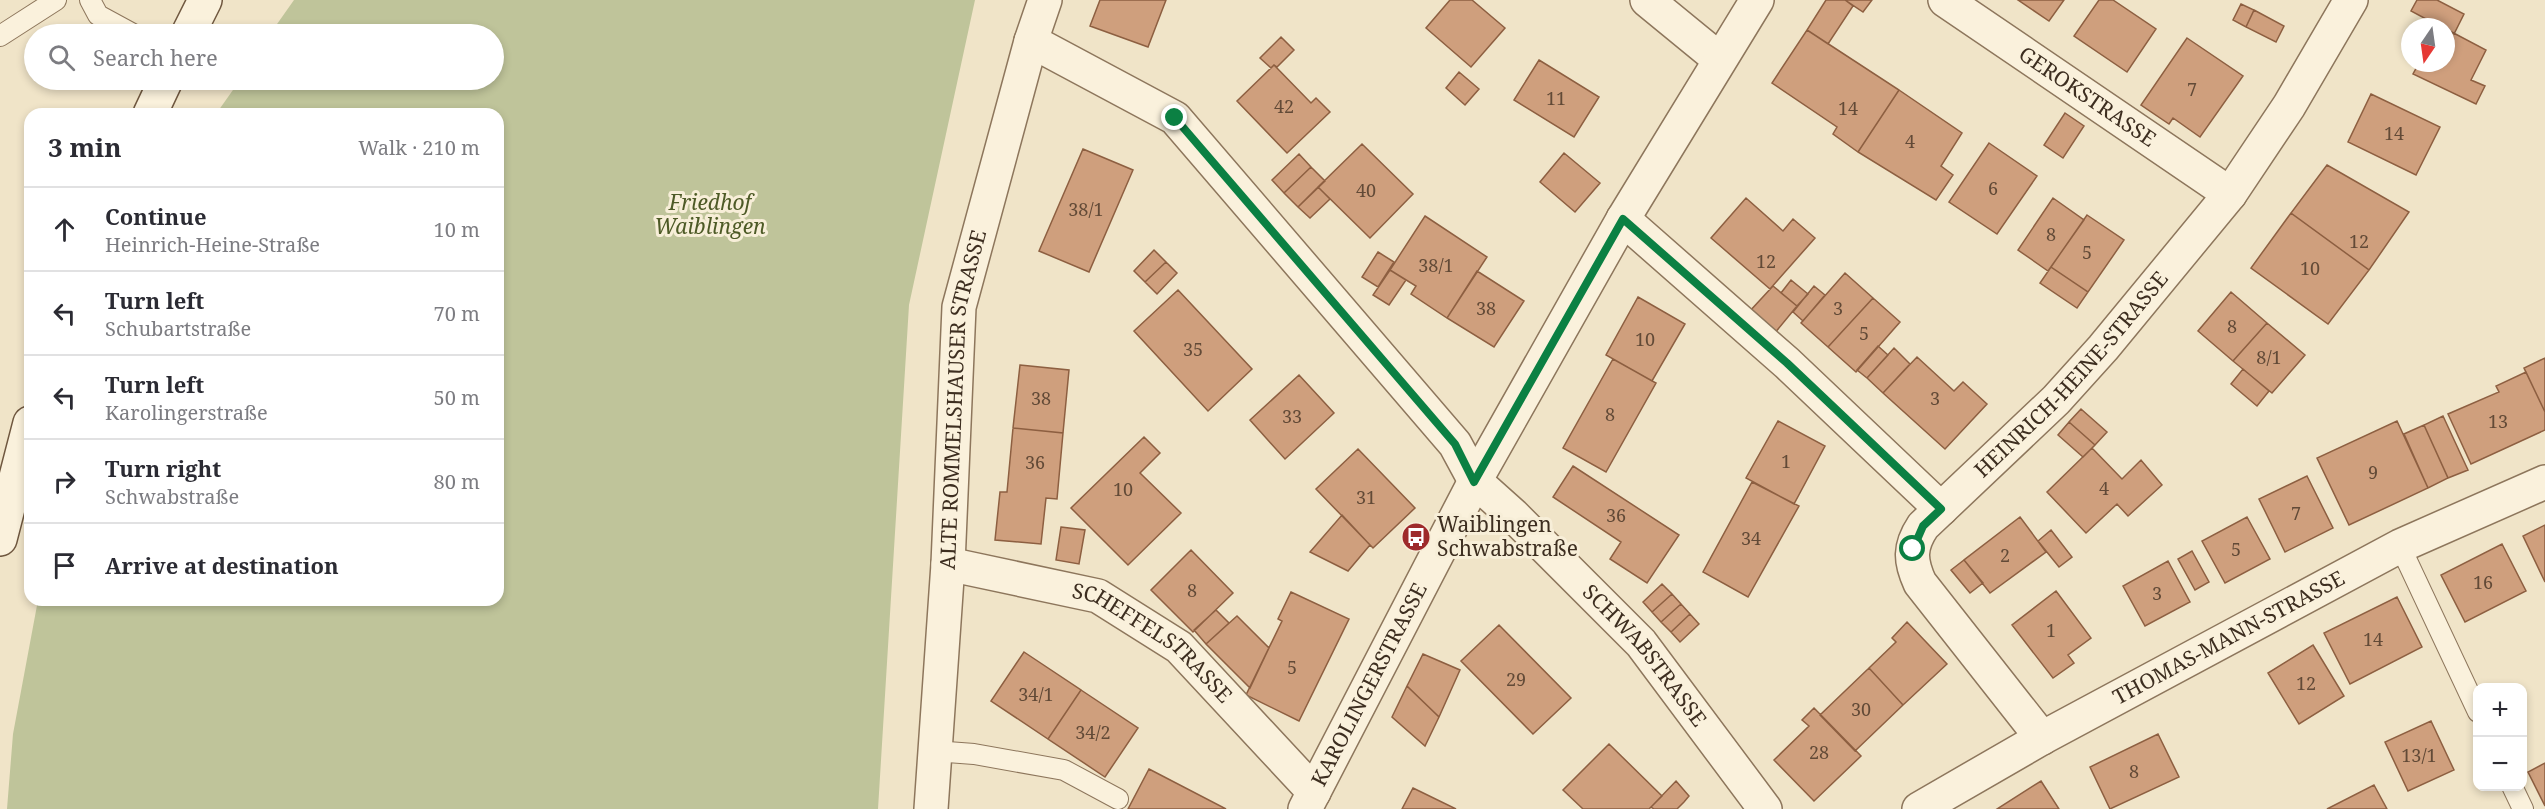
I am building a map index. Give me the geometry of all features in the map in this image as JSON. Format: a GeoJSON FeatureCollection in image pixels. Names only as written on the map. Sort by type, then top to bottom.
{"type":"FeatureCollection","features":[{"type":"Feature","properties":{"kind":"street","name":"ALTE ROMMELSHAUSER STRASSE"},"geometry":{"type":"LineString","coordinates":[[930,809],[948,564],[959,307],[1031,41],[1045,0]]}},
{"type":"Feature","properties":{"kind":"street"},"geometry":{"type":"LineString","coordinates":[[1647,0],[1719,59]]}},
{"type":"Feature","properties":{"kind":"street","name":"KAROLINGERSTRASSE"},"geometry":{"type":"LineString","coordinates":[[1310,801],[1474,482],[1623,219],[1757,0]]}},
{"type":"Feature","properties":{"kind":"street","name":"GEROKSTRASSE"},"geometry":{"type":"LineString","coordinates":[[1945,0],[2230,194]]}},
{"type":"Feature","properties":{"kind":"street","name":"HEINRICH-HEINE-STRASSE"},"geometry":{"type":"LineString","coordinates":[[2042,738],[1920,583],[1912,565],[1917,536],[1941,509],[2056,400],[2103,348],[2230,194],[2289,106],[2351,0]]}},
{"type":"Feature","properties":{"kind":"street"},"geometry":{"type":"LineString","coordinates":[[193,24],[203,1]]}},
{"type":"Feature","properties":{"kind":"street","name":"SCHWABSTRASSE"},"geometry":{"type":"LineString","coordinates":[[1031,41],[1175,118],[1455,444],[1474,482],[1513,515],[1641,643],[1765,809]]}},
{"type":"Feature","properties":{"kind":"street"},"geometry":{"type":"LineString","coordinates":[[153,108],[161,90]]}},
{"type":"Feature","properties":{"kind":"street"},"geometry":{"type":"LineString","coordinates":[[1623,219],[1787,363],[1941,509]]}},
{"type":"Feature","properties":{"kind":"street"},"geometry":{"type":"LineString","coordinates":[[0,539],[24,446]]}},
{"type":"Feature","properties":{"kind":"street","name":"THOMAS-MANN-STRASSE"},"geometry":{"type":"LineString","coordinates":[[1919,809],[2042,738],[2400,546],[2545,482]]}},
{"type":"Feature","properties":{"kind":"street","name":"SCHEFFELSTRASSE"},"geometry":{"type":"LineString","coordinates":[[948,564],[1098,596],[1179,648],[1310,801]]}},
{"type":"Feature","properties":{"kind":"lane"},"geometry":{"type":"LineString","coordinates":[[0,36],[56,0]]}},
{"type":"Feature","properties":{"kind":"lane"},"geometry":{"type":"LineString","coordinates":[[90,0],[98,15],[115,24]]}},
{"type":"Feature","properties":{"kind":"lane"},"geometry":{"type":"LineString","coordinates":[[2400,546],[2473,701]]}},
{"type":"Feature","properties":{"kind":"lane"},"geometry":{"type":"LineString","coordinates":[[934,751],[974,754],[1064,770],[1118,799]]}},
{"type":"Feature","properties":{"kind":"lane"},"geometry":{"type":"LineString","coordinates":[[2514,791],[2523,809]]}},
{"type":"Feature","properties":{"kind":"green space","name":"Friedhof Waiblingen"},"geometry":{"type":"Polygon","coordinates":[[[294,0],[975,0],[909,305],[878,809],[7,809],[13,734],[37,606],[504,606],[504,108],[220,108],[233,90],[504,90],[504,24],[277,24],[294,0]]]}},
{"type":"Feature","properties":{"kind":"building"},"geometry":{"type":"Polygon","coordinates":[[[1100,0],[1166,0],[1148,47],[1090,26],[1100,0]]]}},
{"type":"Feature","properties":{"kind":"building"},"geometry":{"type":"Polygon","coordinates":[[[1450,0],[1472,0],[1505,28],[1471,67],[1426,28],[1450,0]]]}},
{"type":"Feature","properties":{"kind":"building"},"geometry":{"type":"Polygon","coordinates":[[[1826,0],[1845,0],[1853,6],[1828,44],[1807,30],[1826,0]]]}},
{"type":"Feature","properties":{"kind":"building"},"geometry":{"type":"Polygon","coordinates":[[[1845,0],[1872,0],[1863,12],[1845,0]]]}},
{"type":"Feature","properties":{"kind":"building"},"geometry":{"type":"Polygon","coordinates":[[[2018,0],[2064,0],[2049,21],[2018,0]]]}},
{"type":"Feature","properties":{"kind":"building"},"geometry":{"type":"Polygon","coordinates":[[[2099,0],[2113,0],[2156,29],[2127,72],[2074,36],[2099,0]]]}},
{"type":"Feature","properties":{"kind":"building"},"geometry":{"type":"Polygon","coordinates":[[[2417,0],[2437,0],[2464,14],[2455,32],[2455,18],[2424,18],[2411,11],[2417,0]]]}},
{"type":"Feature","properties":{"kind":"building"},"geometry":{"type":"Polygon","coordinates":[[[2241,4],[2254,10],[2246,27],[2233,20],[2241,4]]]}},
{"type":"Feature","properties":{"kind":"building"},"geometry":{"type":"Polygon","coordinates":[[[2254,10],[2284,26],[2276,42],[2246,27],[2254,10]]]}},
{"type":"Feature","properties":{"kind":"building"},"geometry":{"type":"Polygon","coordinates":[[[1807,30],[1899,90],[1858,152],[1833,134],[1837,127],[1772,83],[1807,30]]]}},
{"type":"Feature","properties":{"kind":"building"},"geometry":{"type":"Polygon","coordinates":[[[2455,34],[2486,50],[2471,80],[2485,86],[2476,104],[2413,74],[2414,72],[2455,72],[2455,34]]]}},
{"type":"Feature","properties":{"kind":"building"},"geometry":{"type":"Polygon","coordinates":[[[1281,37],[1294,50],[1277,67],[1274,65],[1271,68],[1260,58],[1281,37]]]}},
{"type":"Feature","properties":{"kind":"building"},"geometry":{"type":"Polygon","coordinates":[[[2187,38],[2243,76],[2200,137],[2173,118],[2169,124],[2141,105],[2187,38]]]}},
{"type":"Feature","properties":{"kind":"building"},"geometry":{"type":"Polygon","coordinates":[[[1539,60],[1599,97],[1574,137],[1514,100],[1539,60]]]}},
{"type":"Feature","properties":{"kind":"building"},"geometry":{"type":"Polygon","coordinates":[[[1274,65],[1311,103],[1316,98],[1330,112],[1287,153],[1237,101],[1274,65]]]}},
{"type":"Feature","properties":{"kind":"building"},"geometry":{"type":"Polygon","coordinates":[[[1459,72],[1479,89],[1465,105],[1446,88],[1459,72]]]}},
{"type":"Feature","properties":{"kind":"building"},"geometry":{"type":"Polygon","coordinates":[[[1899,90],[1962,133],[1941,166],[1953,175],[1936,200],[1858,152],[1899,90]]]}},
{"type":"Feature","properties":{"kind":"building"},"geometry":{"type":"Polygon","coordinates":[[[2371,94],[2440,127],[2416,175],[2348,142],[2371,94]]]}},
{"type":"Feature","properties":{"kind":"building"},"geometry":{"type":"Polygon","coordinates":[[[2065,113],[2084,126],[2063,158],[2044,145],[2065,113]]]}},
{"type":"Feature","properties":{"kind":"building"},"geometry":{"type":"Polygon","coordinates":[[[1989,143],[2037,176],[1997,234],[1949,202],[1989,143]]]}},
{"type":"Feature","properties":{"kind":"building"},"geometry":{"type":"Polygon","coordinates":[[[1362,144],[1413,194],[1370,238],[1318,187],[1362,144]]]}},
{"type":"Feature","properties":{"kind":"building"},"geometry":{"type":"Polygon","coordinates":[[[1083,149],[1133,170],[1089,272],[1039,251],[1083,149]]]}},
{"type":"Feature","properties":{"kind":"building"},"geometry":{"type":"Polygon","coordinates":[[[1564,153],[1600,183],[1575,212],[1540,182],[1564,153]]]}},
{"type":"Feature","properties":{"kind":"building"},"geometry":{"type":"Polygon","coordinates":[[[1299,154],[1311,167],[1284,193],[1272,180],[1299,154]]]}},
{"type":"Feature","properties":{"kind":"building"},"geometry":{"type":"Polygon","coordinates":[[[2327,165],[2409,212],[2369,270],[2291,213],[2327,165]]]}},
{"type":"Feature","properties":{"kind":"building"},"geometry":{"type":"Polygon","coordinates":[[[1311,167],[1325,181],[1298,207],[1284,193],[1311,167]]]}},
{"type":"Feature","properties":{"kind":"building"},"geometry":{"type":"Polygon","coordinates":[[[1318,187],[1330,199],[1310,218],[1298,207],[1318,187]]]}},
{"type":"Feature","properties":{"kind":"building"},"geometry":{"type":"Polygon","coordinates":[[[1746,198],[1783,231],[1793,219],[1815,238],[1770,289],[1711,238],[1746,198]]]}},
{"type":"Feature","properties":{"kind":"building"},"geometry":{"type":"Polygon","coordinates":[[[2053,198],[2084,220],[2048,271],[2018,250],[2053,198]]]}},
{"type":"Feature","properties":{"kind":"building"},"geometry":{"type":"Polygon","coordinates":[[[2291,213],[2369,270],[2328,324],[2251,268],[2291,213]]]}},
{"type":"Feature","properties":{"kind":"building"},"geometry":{"type":"Polygon","coordinates":[[[2087,215],[2124,240],[2088,292],[2051,267],[2087,215]]]}},
{"type":"Feature","properties":{"kind":"building"},"geometry":{"type":"Polygon","coordinates":[[[1425,216],[1487,257],[1447,318],[1411,294],[1416,286],[1390,270],[1425,216]]]}},
{"type":"Feature","properties":{"kind":"building"},"geometry":{"type":"Polygon","coordinates":[[[1154,250],[1166,262],[1145,282],[1134,271],[1154,250]]]}},
{"type":"Feature","properties":{"kind":"building"},"geometry":{"type":"Polygon","coordinates":[[[1378,252],[1394,262],[1378,287],[1362,277],[1378,252]]]}},
{"type":"Feature","properties":{"kind":"building"},"geometry":{"type":"Polygon","coordinates":[[[1166,262],[1177,273],[1157,294],[1145,282],[1166,262]]]}},
{"type":"Feature","properties":{"kind":"building"},"geometry":{"type":"Polygon","coordinates":[[[2051,267],[2088,292],[2077,308],[2040,283],[2051,267]]]}},
{"type":"Feature","properties":{"kind":"building"},"geometry":{"type":"Polygon","coordinates":[[[1390,270],[1406,280],[1389,305],[1373,295],[1390,270]]]}},
{"type":"Feature","properties":{"kind":"building"},"geometry":{"type":"Polygon","coordinates":[[[1477,271],[1524,301],[1494,347],[1447,318],[1477,271]]]}},
{"type":"Feature","properties":{"kind":"building"},"geometry":{"type":"Polygon","coordinates":[[[1845,273],[1873,298],[1828,347],[1801,323],[1845,273]]]}},
{"type":"Feature","properties":{"kind":"building"},"geometry":{"type":"Polygon","coordinates":[[[1791,280],[1808,294],[1797,306],[1781,293],[1791,280]]]}},
{"type":"Feature","properties":{"kind":"building"},"geometry":{"type":"Polygon","coordinates":[[[1773,286],[1797,306],[1774,334],[1749,312],[1773,286]]]}},
{"type":"Feature","properties":{"kind":"building"},"geometry":{"type":"Polygon","coordinates":[[[1814,286],[1825,295],[1803,321],[1793,312],[1814,286]]]}},
{"type":"Feature","properties":{"kind":"building"},"geometry":{"type":"Polygon","coordinates":[[[1178,290],[1252,369],[1208,411],[1134,331],[1178,290]]]}},
{"type":"Feature","properties":{"kind":"building"},"geometry":{"type":"Polygon","coordinates":[[[2231,292],[2267,323],[2233,361],[2198,331],[2231,292]]]}},
{"type":"Feature","properties":{"kind":"building"},"geometry":{"type":"Polygon","coordinates":[[[1638,297],[1685,324],[1652,381],[1606,355],[1638,297]]]}},
{"type":"Feature","properties":{"kind":"building"},"geometry":{"type":"Polygon","coordinates":[[[1873,298],[1900,322],[1856,372],[1828,347],[1873,298]]]}},
{"type":"Feature","properties":{"kind":"building"},"geometry":{"type":"Polygon","coordinates":[[[2267,323],[2305,355],[2272,393],[2233,361],[2267,323]]]}},
{"type":"Feature","properties":{"kind":"building"},"geometry":{"type":"Polygon","coordinates":[[[1878,346],[1888,355],[1867,378],[1857,370],[1878,346]]]}},
{"type":"Feature","properties":{"kind":"building"},"geometry":{"type":"Polygon","coordinates":[[[1894,348],[1910,364],[1883,393],[1867,378],[1894,348]]]}},
{"type":"Feature","properties":{"kind":"building"},"geometry":{"type":"Polygon","coordinates":[[[1917,357],[1954,391],[1963,382],[1987,404],[1945,449],[1883,393],[1917,357]]]}},
{"type":"Feature","properties":{"kind":"building"},"geometry":{"type":"Polygon","coordinates":[[[2545,358],[2545,412],[2524,368],[2545,358]]]}},
{"type":"Feature","properties":{"kind":"building"},"geometry":{"type":"Polygon","coordinates":[[[1613,359],[1656,383],[1606,472],[1563,448],[1613,359]]]}},
{"type":"Feature","properties":{"kind":"building"},"geometry":{"type":"Polygon","coordinates":[[[1020,365],[1069,370],[1063,433],[1013,428],[1020,365]]]}},
{"type":"Feature","properties":{"kind":"building"},"geometry":{"type":"Polygon","coordinates":[[[2243,369],[2269,391],[2257,406],[2231,384],[2243,369]]]}},
{"type":"Feature","properties":{"kind":"building"},"geometry":{"type":"Polygon","coordinates":[[[2526,372],[2545,412],[2545,430],[2471,464],[2448,414],[2499,392],[2496,386],[2526,372]]]}},
{"type":"Feature","properties":{"kind":"building"},"geometry":{"type":"Polygon","coordinates":[[[1299,375],[1334,413],[1285,459],[1250,420],[1299,375]]]}},
{"type":"Feature","properties":{"kind":"building"},"geometry":{"type":"Polygon","coordinates":[[[2081,409],[2107,432],[2095,445],[2069,422],[2081,409]]]}},
{"type":"Feature","properties":{"kind":"building"},"geometry":{"type":"Polygon","coordinates":[[[2443,416],[2468,470],[2448,478],[2424,425],[2443,416]]]}},
{"type":"Feature","properties":{"kind":"building"},"geometry":{"type":"Polygon","coordinates":[[[1778,421],[1825,446],[1794,504],[1746,478],[1778,421]]]}},
{"type":"Feature","properties":{"kind":"building"},"geometry":{"type":"Polygon","coordinates":[[[2397,421],[2428,488],[2349,525],[2317,458],[2397,421]]]}},
{"type":"Feature","properties":{"kind":"building"},"geometry":{"type":"Polygon","coordinates":[[[2069,422],[2095,445],[2083,457],[2058,435],[2069,422]]]}},
{"type":"Feature","properties":{"kind":"building"},"geometry":{"type":"Polygon","coordinates":[[[2424,425],[2448,478],[2428,488],[2404,434],[2424,425]]]}},
{"type":"Feature","properties":{"kind":"building"},"geometry":{"type":"Polygon","coordinates":[[[1013,428],[1063,433],[1057,499],[1046,498],[1041,544],[995,540],[1000,492],[1007,492],[1013,428]]]}},
{"type":"Feature","properties":{"kind":"building"},"geometry":{"type":"Polygon","coordinates":[[[1144,437],[1160,453],[1140,473],[1181,513],[1128,565],[1071,508],[1144,437]]]}},
{"type":"Feature","properties":{"kind":"building"},"geometry":{"type":"Polygon","coordinates":[[[2092,448],[2122,479],[2141,460],[2162,485],[2128,516],[2117,504],[2086,533],[2047,492],[2092,448]]]}},
{"type":"Feature","properties":{"kind":"building"},"geometry":{"type":"Polygon","coordinates":[[[1358,449],[1415,508],[1373,548],[1316,489],[1358,449]]]}},
{"type":"Feature","properties":{"kind":"building"},"geometry":{"type":"Polygon","coordinates":[[[1573,466],[1679,535],[1647,583],[1610,559],[1621,542],[1553,497],[1573,466]]]}},
{"type":"Feature","properties":{"kind":"building"},"geometry":{"type":"Polygon","coordinates":[[[2307,476],[2333,528],[2285,552],[2259,499],[2307,476]]]}},
{"type":"Feature","properties":{"kind":"building"},"geometry":{"type":"Polygon","coordinates":[[[1752,482],[1799,506],[1748,597],[1703,572],[1752,482]]]}},
{"type":"Feature","properties":{"kind":"building"},"geometry":{"type":"Polygon","coordinates":[[[1342,515],[1370,545],[1348,571],[1310,552],[1342,515]]]}},
{"type":"Feature","properties":{"kind":"building"},"geometry":{"type":"Polygon","coordinates":[[[2020,517],[2046,552],[1990,593],[1964,560],[2020,517]]]}},
{"type":"Feature","properties":{"kind":"building"},"geometry":{"type":"Polygon","coordinates":[[[2247,517],[2270,559],[2225,583],[2202,541],[2247,517]]]}},
{"type":"Feature","properties":{"kind":"building"},"geometry":{"type":"Polygon","coordinates":[[[2545,525],[2545,582],[2523,536],[2545,525]]]}},
{"type":"Feature","properties":{"kind":"building"},"geometry":{"type":"Polygon","coordinates":[[[1061,527],[1085,530],[1079,564],[1056,560],[1061,527]]]}},
{"type":"Feature","properties":{"kind":"building"},"geometry":{"type":"Polygon","coordinates":[[[2051,530],[2072,557],[2059,567],[2038,541],[2051,530]]]}},
{"type":"Feature","properties":{"kind":"building"},"geometry":{"type":"Polygon","coordinates":[[[2502,544],[2526,591],[2465,622],[2441,575],[2502,544]]]}},
{"type":"Feature","properties":{"kind":"building"},"geometry":{"type":"Polygon","coordinates":[[[1191,550],[1233,593],[1193,632],[1151,590],[1191,550]]]}},
{"type":"Feature","properties":{"kind":"building"},"geometry":{"type":"Polygon","coordinates":[[[2192,551],[2209,582],[2195,590],[2178,559],[2192,551]]]}},
{"type":"Feature","properties":{"kind":"building"},"geometry":{"type":"Polygon","coordinates":[[[1964,560],[1983,583],[1970,593],[1951,570],[1964,560]]]}},
{"type":"Feature","properties":{"kind":"building"},"geometry":{"type":"Polygon","coordinates":[[[2168,561],[2190,602],[2145,626],[2123,586],[2168,561]]]}},
{"type":"Feature","properties":{"kind":"building"},"geometry":{"type":"Polygon","coordinates":[[[1662,584],[1672,594],[1652,612],[1643,602],[1662,584]]]}},
{"type":"Feature","properties":{"kind":"building"},"geometry":{"type":"Polygon","coordinates":[[[2056,591],[2091,638],[2068,655],[2074,663],[2053,678],[2012,625],[2056,591]]]}},
{"type":"Feature","properties":{"kind":"building"},"geometry":{"type":"Polygon","coordinates":[[[1291,592],[1349,619],[1299,721],[1246,695],[1282,621],[1278,619],[1291,592]]]}},
{"type":"Feature","properties":{"kind":"building"},"geometry":{"type":"Polygon","coordinates":[[[1672,594],[1681,604],[1661,622],[1652,612],[1672,594]]]}},
{"type":"Feature","properties":{"kind":"building"},"geometry":{"type":"Polygon","coordinates":[[[2397,597],[2422,647],[2350,684],[2324,633],[2397,597]]]}},
{"type":"Feature","properties":{"kind":"building"},"geometry":{"type":"Polygon","coordinates":[[[1681,604],[1690,614],[1671,632],[1661,622],[1681,604]]]}},
{"type":"Feature","properties":{"kind":"building"},"geometry":{"type":"Polygon","coordinates":[[[1216,610],[1229,623],[1206,644],[1194,630],[1216,610]]]}},
{"type":"Feature","properties":{"kind":"building"},"geometry":{"type":"Polygon","coordinates":[[[1690,614],[1699,624],[1680,642],[1671,632],[1690,614]]]}},
{"type":"Feature","properties":{"kind":"building"},"geometry":{"type":"Polygon","coordinates":[[[1237,616],[1269,648],[1250,688],[1206,644],[1237,616]]]}},
{"type":"Feature","properties":{"kind":"building"},"geometry":{"type":"Polygon","coordinates":[[[1907,622],[1947,664],[1903,705],[1869,668],[1896,642],[1892,638],[1907,622]]]}},
{"type":"Feature","properties":{"kind":"building"},"geometry":{"type":"Polygon","coordinates":[[[1499,625],[1571,698],[1533,734],[1461,661],[1499,625]]]}},
{"type":"Feature","properties":{"kind":"building"},"geometry":{"type":"Polygon","coordinates":[[[2313,645],[2344,696],[2299,724],[2268,673],[2313,645]]]}},
{"type":"Feature","properties":{"kind":"building"},"geometry":{"type":"Polygon","coordinates":[[[1024,652],[1081,690],[1048,739],[991,701],[1024,652]]]}},
{"type":"Feature","properties":{"kind":"building"},"geometry":{"type":"Polygon","coordinates":[[[1423,654],[1460,670],[1439,717],[1407,686],[1423,654]]]}},
{"type":"Feature","properties":{"kind":"building"},"geometry":{"type":"Polygon","coordinates":[[[1869,668],[1903,705],[1855,751],[1820,715],[1869,668]]]}},
{"type":"Feature","properties":{"kind":"building"},"geometry":{"type":"Polygon","coordinates":[[[1407,686],[1439,717],[1425,746],[1392,717],[1407,686]]]}},
{"type":"Feature","properties":{"kind":"building"},"geometry":{"type":"Polygon","coordinates":[[[1081,690],[1138,728],[1105,777],[1048,739],[1081,690]]]}},
{"type":"Feature","properties":{"kind":"building"},"geometry":{"type":"Polygon","coordinates":[[[1814,708],[1861,756],[1814,801],[1774,760],[1809,726],[1802,720],[1814,708]]]}},
{"type":"Feature","properties":{"kind":"building"},"geometry":{"type":"Polygon","coordinates":[[[2431,721],[2454,770],[2408,791],[2385,742],[2431,721]]]}},
{"type":"Feature","properties":{"kind":"building"},"geometry":{"type":"Polygon","coordinates":[[[2158,734],[2179,777],[2110,809],[2090,767],[2158,734]]]}},
{"type":"Feature","properties":{"kind":"building"},"geometry":{"type":"Polygon","coordinates":[[[1609,744],[1662,796],[1649,809],[1583,809],[1563,790],[1609,744]]]}},
{"type":"Feature","properties":{"kind":"building"},"geometry":{"type":"Polygon","coordinates":[[[2545,763],[2545,806],[2528,772],[2545,763]]]}},
{"type":"Feature","properties":{"kind":"building"},"geometry":{"type":"Polygon","coordinates":[[[1149,769],[1226,809],[1128,809],[1149,769]]]}},
{"type":"Feature","properties":{"kind":"building"},"geometry":{"type":"Polygon","coordinates":[[[1676,781],[1689,796],[1684,802],[1677,809],[1651,807],[1676,781]]]}},
{"type":"Feature","properties":{"kind":"building"},"geometry":{"type":"Polygon","coordinates":[[[2041,781],[2059,809],[1997,809],[2041,781]]]}},
{"type":"Feature","properties":{"kind":"building"},"geometry":{"type":"Polygon","coordinates":[[[2374,785],[2387,809],[2327,809],[2374,785]]]}},
{"type":"Feature","properties":{"kind":"building"},"geometry":{"type":"Polygon","coordinates":[[[1413,788],[1456,809],[1402,809],[1413,788]]]}},
{"type":"Feature","properties":{"kind":"place","name":"Waiblingen Schwabstraße"},"geometry":{"type":"Point","coordinates":[1416,537]}},
{"type":"Feature","properties":{"kind":"route"},"geometry":{"type":"LineString","coordinates":[[1175,118],[1455,444],[1474,482],[1623,219],[1787,363],[1941,509],[1923,526],[1913,549]]}}]}
